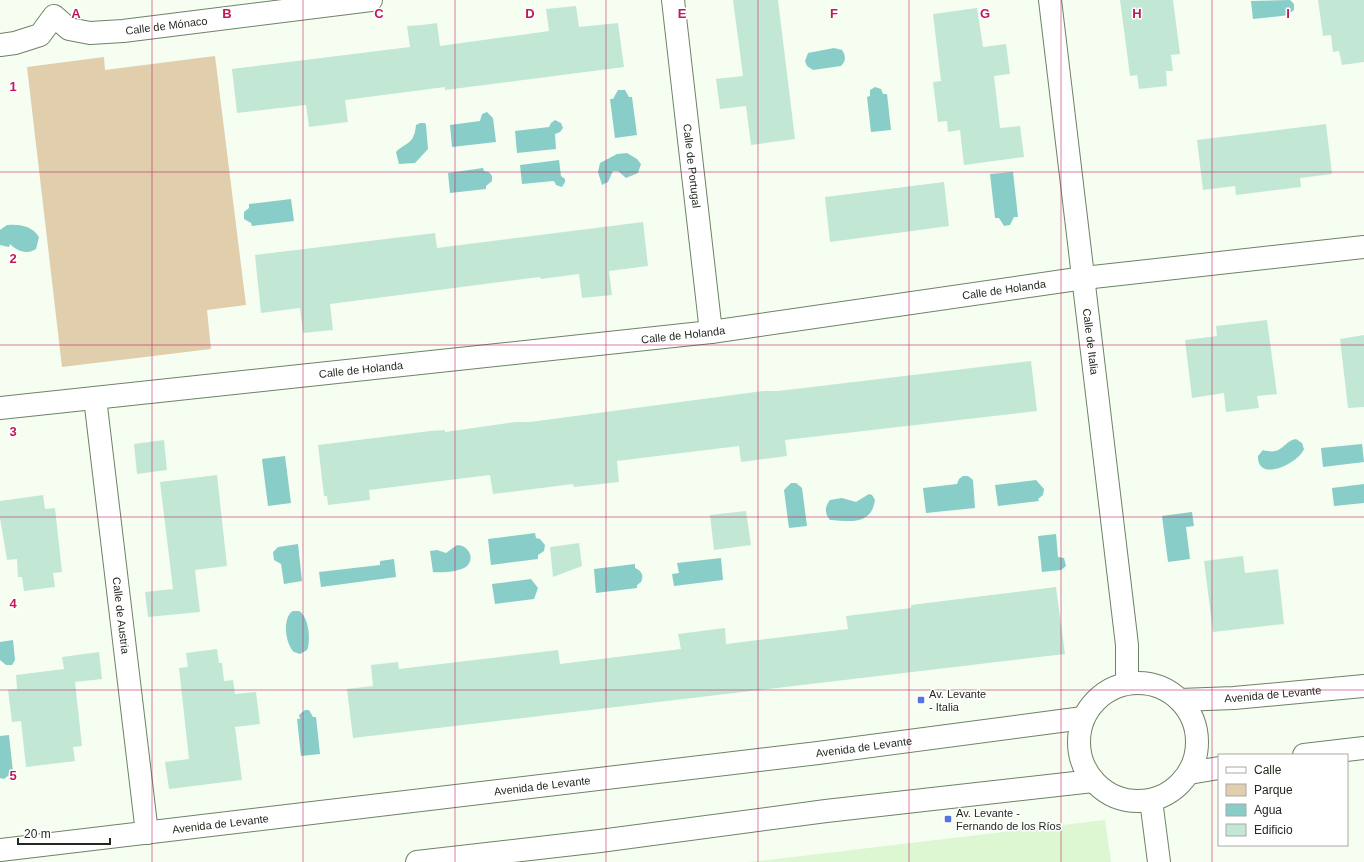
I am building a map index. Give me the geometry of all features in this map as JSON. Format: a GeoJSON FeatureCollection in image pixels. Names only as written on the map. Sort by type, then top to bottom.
{"type":"FeatureCollection","features":[{"type":"Feature","properties":{"kind":"street","name":"Calle de Mónaco"},"geometry":{"type":"LineString","coordinates":[[0,45],[15,43],[40,35],[53,8],[69,29],[90,32],[123,30],[371,0]]}},
{"type":"Feature","properties":{"kind":"street","name":"Calle de Portugal"},"geometry":{"type":"LineString","coordinates":[[673,0],[711,332]]}},
{"type":"Feature","properties":{"kind":"street","name":"Calle de Italia"},"geometry":{"type":"LineString","coordinates":[[1050,0],[1127,645],[1127,683]]}},
{"type":"Feature","properties":{"kind":"street","name":"Calle de Holanda"},"geometry":{"type":"LineString","coordinates":[[0,408],[711,332],[1084,278],[1364,247]]}},
{"type":"Feature","properties":{"kind":"street","name":"Calle de Austria"},"geometry":{"type":"LineString","coordinates":[[94,398],[147,833]]}},
{"type":"Feature","properties":{"kind":"street"},"geometry":{"type":"LineString","coordinates":[[1127,683],[1147,683],[1165,689],[1180,700],[1192,716],[1197,735],[1196,755],[1189,773],[1179,785],[1166,795],[1150,800],[1135,802],[1119,799],[1105,792],[1093,781],[1084,768],[1079,751],[1079,734],[1084,718],[1094,702],[1109,690],[1127,683]]}},
{"type":"Feature","properties":{"kind":"street","name":"Avenida de Levante"},"geometry":{"type":"LineString","coordinates":[[1180,700],[1234,698],[1364,686]]}},
{"type":"Feature","properties":{"kind":"street","name":"Avenida de Levante"},"geometry":{"type":"LineString","coordinates":[[0,850],[818,753],[1084,718]]}},
{"type":"Feature","properties":{"kind":"street"},"geometry":{"type":"LineString","coordinates":[[1313,754],[1364,748]]}},
{"type":"Feature","properties":{"kind":"street"},"geometry":{"type":"LineString","coordinates":[[1189,773],[1218,768]]}},
{"type":"Feature","properties":{"kind":"street"},"geometry":{"type":"LineString","coordinates":[[417,862],[600,841],[826,811],[1093,781]]}},
{"type":"Feature","properties":{"kind":"street"},"geometry":{"type":"LineString","coordinates":[[1150,800],[1159,862]]}},
{"type":"Feature","properties":{"kind":"shaded area"},"geometry":{"type":"Polygon","coordinates":[[[1105,820],[1111,862],[748,862],[768,860],[1105,820]]]}},
{"type":"Feature","properties":{"kind":"green space"},"geometry":{"type":"Polygon","coordinates":[[[215,56],[246,305],[207,310],[211,349],[62,367],[27,67],[104,57],[105,70],[215,56]]]}},
{"type":"Feature","properties":{"kind":"water"},"geometry":{"type":"Polygon","coordinates":[[[1290,0],[1294,4],[1294,10],[1290,13],[1290,15],[1253,19],[1251,1],[1290,0]]]}},
{"type":"Feature","properties":{"kind":"water"},"geometry":{"type":"Polygon","coordinates":[[[834,48],[842,50],[844,54],[845,60],[841,66],[813,70],[807,66],[805,61],[808,53],[834,48]]]}},
{"type":"Feature","properties":{"kind":"water"},"geometry":{"type":"Polygon","coordinates":[[[875,87],[881,89],[883,94],[887,94],[891,130],[871,132],[867,97],[870,96],[870,90],[875,87]]]}},
{"type":"Feature","properties":{"kind":"water"},"geometry":{"type":"Polygon","coordinates":[[[618,90],[625,90],[629,97],[632,97],[637,135],[615,138],[610,99],[613,99],[618,90]]]}},
{"type":"Feature","properties":{"kind":"water"},"geometry":{"type":"Polygon","coordinates":[[[487,112],[493,118],[496,142],[452,147],[450,125],[480,121],[482,114],[487,112]]]}},
{"type":"Feature","properties":{"kind":"water"},"geometry":{"type":"Polygon","coordinates":[[[555,120],[561,123],[563,128],[560,132],[555,134],[556,149],[517,153],[515,131],[549,127],[555,120]]]}},
{"type":"Feature","properties":{"kind":"water"},"geometry":{"type":"Polygon","coordinates":[[[425,123],[426,125],[428,149],[415,163],[399,164],[396,152],[412,139],[416,125],[425,123]]]}},
{"type":"Feature","properties":{"kind":"water"},"geometry":{"type":"Polygon","coordinates":[[[627,153],[637,159],[641,164],[638,173],[626,178],[618,171],[613,171],[608,182],[602,185],[598,172],[600,163],[617,154],[627,153]]]}},
{"type":"Feature","properties":{"kind":"water"},"geometry":{"type":"Polygon","coordinates":[[[559,160],[561,176],[565,179],[562,187],[556,185],[554,181],[522,184],[520,165],[559,160]]]}},
{"type":"Feature","properties":{"kind":"water"},"geometry":{"type":"Polygon","coordinates":[[[483,168],[484,171],[489,172],[492,176],[492,181],[486,186],[486,189],[450,193],[448,173],[483,168]]]}},
{"type":"Feature","properties":{"kind":"water"},"geometry":{"type":"Polygon","coordinates":[[[1013,172],[1018,217],[1014,217],[1010,225],[1004,226],[999,218],[995,218],[990,174],[1013,172]]]}},
{"type":"Feature","properties":{"kind":"water"},"geometry":{"type":"Polygon","coordinates":[[[291,199],[294,221],[252,226],[251,223],[244,219],[244,212],[249,208],[249,204],[291,199]]]}},
{"type":"Feature","properties":{"kind":"water"},"geometry":{"type":"Polygon","coordinates":[[[7,225],[21,225],[33,230],[39,237],[36,249],[26,252],[16,249],[10,244],[9,247],[0,245],[0,230],[7,225]]]}},
{"type":"Feature","properties":{"kind":"water"},"geometry":{"type":"Polygon","coordinates":[[[1296,439],[1302,443],[1304,449],[1300,455],[1287,465],[1271,470],[1264,468],[1259,464],[1258,456],[1263,450],[1279,450],[1288,442],[1296,439]]]}},
{"type":"Feature","properties":{"kind":"water"},"geometry":{"type":"Polygon","coordinates":[[[1362,444],[1364,462],[1323,467],[1321,448],[1362,444]]]}},
{"type":"Feature","properties":{"kind":"water"},"geometry":{"type":"Polygon","coordinates":[[[285,456],[291,503],[268,506],[262,459],[285,456]]]}},
{"type":"Feature","properties":{"kind":"water"},"geometry":{"type":"Polygon","coordinates":[[[963,476],[968,476],[973,480],[975,508],[926,513],[923,488],[957,484],[959,479],[963,476]]]}},
{"type":"Feature","properties":{"kind":"water"},"geometry":{"type":"Polygon","coordinates":[[[1036,480],[1044,489],[1043,495],[1038,499],[1039,501],[998,506],[995,485],[1036,480]]]}},
{"type":"Feature","properties":{"kind":"water"},"geometry":{"type":"Polygon","coordinates":[[[791,483],[796,483],[802,488],[807,526],[789,528],[784,490],[791,483]]]}},
{"type":"Feature","properties":{"kind":"water"},"geometry":{"type":"Polygon","coordinates":[[[1364,484],[1364,503],[1334,506],[1332,488],[1364,484]]]}},
{"type":"Feature","properties":{"kind":"water"},"geometry":{"type":"Polygon","coordinates":[[[869,494],[872,495],[875,500],[873,508],[864,518],[845,521],[830,520],[828,517],[826,510],[830,500],[842,498],[856,502],[869,494]]]}},
{"type":"Feature","properties":{"kind":"water"},"geometry":{"type":"Polygon","coordinates":[[[1192,512],[1194,526],[1186,527],[1190,559],[1168,562],[1162,516],[1192,512]]]}},
{"type":"Feature","properties":{"kind":"water"},"geometry":{"type":"Polygon","coordinates":[[[535,533],[536,538],[540,539],[545,545],[544,551],[538,555],[538,559],[491,565],[488,539],[535,533]]]}},
{"type":"Feature","properties":{"kind":"water"},"geometry":{"type":"Polygon","coordinates":[[[1056,534],[1058,557],[1064,558],[1066,566],[1061,570],[1042,572],[1038,536],[1056,534]]]}},
{"type":"Feature","properties":{"kind":"water"},"geometry":{"type":"Polygon","coordinates":[[[298,544],[302,581],[284,584],[281,564],[274,560],[273,552],[278,547],[298,544]]]}},
{"type":"Feature","properties":{"kind":"water"},"geometry":{"type":"Polygon","coordinates":[[[457,545],[461,545],[469,552],[471,558],[468,565],[456,571],[433,572],[430,551],[437,550],[446,553],[457,545]]]}},
{"type":"Feature","properties":{"kind":"water"},"geometry":{"type":"Polygon","coordinates":[[[721,558],[723,580],[674,586],[672,574],[679,573],[677,563],[721,558]]]}},
{"type":"Feature","properties":{"kind":"water"},"geometry":{"type":"Polygon","coordinates":[[[394,559],[396,577],[321,587],[319,572],[380,565],[380,561],[394,559]]]}},
{"type":"Feature","properties":{"kind":"water"},"geometry":{"type":"Polygon","coordinates":[[[635,564],[635,568],[641,572],[642,576],[642,580],[637,585],[637,588],[596,593],[594,569],[635,564]]]}},
{"type":"Feature","properties":{"kind":"water"},"geometry":{"type":"Polygon","coordinates":[[[531,579],[538,588],[534,599],[495,604],[492,584],[531,579]]]}},
{"type":"Feature","properties":{"kind":"water"},"geometry":{"type":"Polygon","coordinates":[[[293,611],[299,611],[305,618],[309,635],[307,650],[300,654],[294,652],[291,648],[288,643],[286,631],[287,619],[293,611]]]}},
{"type":"Feature","properties":{"kind":"water"},"geometry":{"type":"Polygon","coordinates":[[[13,640],[15,660],[12,665],[6,665],[0,660],[0,642],[13,640]]]}},
{"type":"Feature","properties":{"kind":"water"},"geometry":{"type":"Polygon","coordinates":[[[305,710],[309,710],[313,717],[316,717],[320,754],[301,756],[297,719],[300,719],[299,715],[305,710]]]}},
{"type":"Feature","properties":{"kind":"water"},"geometry":{"type":"Polygon","coordinates":[[[9,735],[13,772],[4,779],[0,778],[0,736],[9,735]]]}},
{"type":"Feature","properties":{"kind":"building"},"geometry":{"type":"Polygon","coordinates":[[[733,0],[778,0],[795,139],[751,145],[746,106],[720,109],[716,79],[743,76],[733,0]]]}},
{"type":"Feature","properties":{"kind":"building"},"geometry":{"type":"Polygon","coordinates":[[[1120,0],[1173,0],[1180,54],[1171,55],[1173,71],[1166,71],[1167,86],[1139,89],[1137,75],[1130,76],[1120,0]]]}},
{"type":"Feature","properties":{"kind":"building"},"geometry":{"type":"Polygon","coordinates":[[[1318,0],[1364,0],[1364,62],[1342,65],[1339,51],[1333,52],[1331,35],[1323,36],[1318,0]]]}},
{"type":"Feature","properties":{"kind":"building"},"geometry":{"type":"Polygon","coordinates":[[[576,6],[579,27],[618,23],[624,67],[445,90],[445,87],[345,100],[348,122],[309,127],[306,105],[237,113],[232,69],[410,47],[407,26],[437,23],[440,46],[549,31],[546,9],[576,6]]]}},
{"type":"Feature","properties":{"kind":"building"},"geometry":{"type":"Polygon","coordinates":[[[977,8],[983,47],[1006,44],[1010,74],[994,76],[1000,128],[1020,126],[1024,157],[964,165],[960,130],[948,132],[947,121],[938,122],[933,82],[941,81],[933,14],[977,8]]]}},
{"type":"Feature","properties":{"kind":"building"},"geometry":{"type":"Polygon","coordinates":[[[1326,124],[1332,174],[1300,178],[1301,187],[1236,195],[1235,186],[1203,190],[1197,140],[1326,124]]]}},
{"type":"Feature","properties":{"kind":"building"},"geometry":{"type":"Polygon","coordinates":[[[944,182],[949,226],[830,242],[825,197],[944,182]]]}},
{"type":"Feature","properties":{"kind":"building"},"geometry":{"type":"Polygon","coordinates":[[[643,222],[648,266],[609,271],[612,295],[582,298],[579,274],[541,279],[540,277],[330,304],[333,330],[303,333],[300,308],[261,313],[255,255],[435,233],[437,248],[643,222]]]}},
{"type":"Feature","properties":{"kind":"building"},"geometry":{"type":"Polygon","coordinates":[[[1267,320],[1277,394],[1257,396],[1259,408],[1226,412],[1224,393],[1192,398],[1185,340],[1217,336],[1216,326],[1267,320]]]}},
{"type":"Feature","properties":{"kind":"building"},"geometry":{"type":"Polygon","coordinates":[[[1364,335],[1364,407],[1348,408],[1340,339],[1364,335]]]}},
{"type":"Feature","properties":{"kind":"building"},"geometry":{"type":"Polygon","coordinates":[[[1031,361],[1037,411],[785,440],[787,456],[741,462],[739,446],[617,461],[619,482],[574,487],[573,484],[493,494],[490,475],[369,490],[370,500],[328,505],[327,496],[324,496],[318,445],[430,431],[445,430],[445,432],[515,422],[530,422],[763,391],[778,391],[1031,361]]]}},
{"type":"Feature","properties":{"kind":"building"},"geometry":{"type":"Polygon","coordinates":[[[164,440],[167,470],[137,474],[134,444],[164,440]]]}},
{"type":"Feature","properties":{"kind":"building"},"geometry":{"type":"Polygon","coordinates":[[[217,475],[227,566],[195,570],[200,612],[148,617],[145,592],[173,589],[160,482],[217,475]]]}},
{"type":"Feature","properties":{"kind":"building"},"geometry":{"type":"Polygon","coordinates":[[[43,495],[45,509],[55,508],[62,572],[53,573],[55,587],[24,591],[22,577],[18,577],[17,559],[7,560],[0,518],[0,501],[43,495]]]}},
{"type":"Feature","properties":{"kind":"building"},"geometry":{"type":"Polygon","coordinates":[[[746,511],[751,545],[714,550],[710,515],[746,511]]]}},
{"type":"Feature","properties":{"kind":"building"},"geometry":{"type":"Polygon","coordinates":[[[579,543],[582,566],[553,577],[550,547],[579,543]]]}},
{"type":"Feature","properties":{"kind":"building"},"geometry":{"type":"Polygon","coordinates":[[[1243,556],[1245,573],[1278,569],[1284,624],[1213,632],[1204,561],[1243,556]]]}},
{"type":"Feature","properties":{"kind":"building"},"geometry":{"type":"Polygon","coordinates":[[[1056,587],[1065,654],[353,738],[347,689],[373,686],[371,665],[398,662],[399,669],[558,650],[560,664],[681,649],[678,634],[725,628],[726,644],[848,629],[846,616],[911,608],[911,605],[1056,587]]]}},
{"type":"Feature","properties":{"kind":"building"},"geometry":{"type":"Polygon","coordinates":[[[217,649],[219,663],[222,663],[224,681],[233,680],[235,694],[256,692],[260,724],[235,727],[242,780],[169,789],[165,762],[189,759],[179,668],[188,667],[186,653],[217,649]]]}},
{"type":"Feature","properties":{"kind":"building"},"geometry":{"type":"Polygon","coordinates":[[[99,652],[102,679],[75,682],[82,746],[73,747],[75,761],[26,767],[21,721],[12,722],[8,690],[17,689],[16,675],[64,669],[62,657],[99,652]]]}},
{"type":"Feature","properties":{"kind":"place","name":"Av. Levante - Italia"},"geometry":{"type":"Point","coordinates":[921,700]}},
{"type":"Feature","properties":{"kind":"place","name":"Av. Levante - Fernando de los Ríos"},"geometry":{"type":"Point","coordinates":[948,819]}}]}
